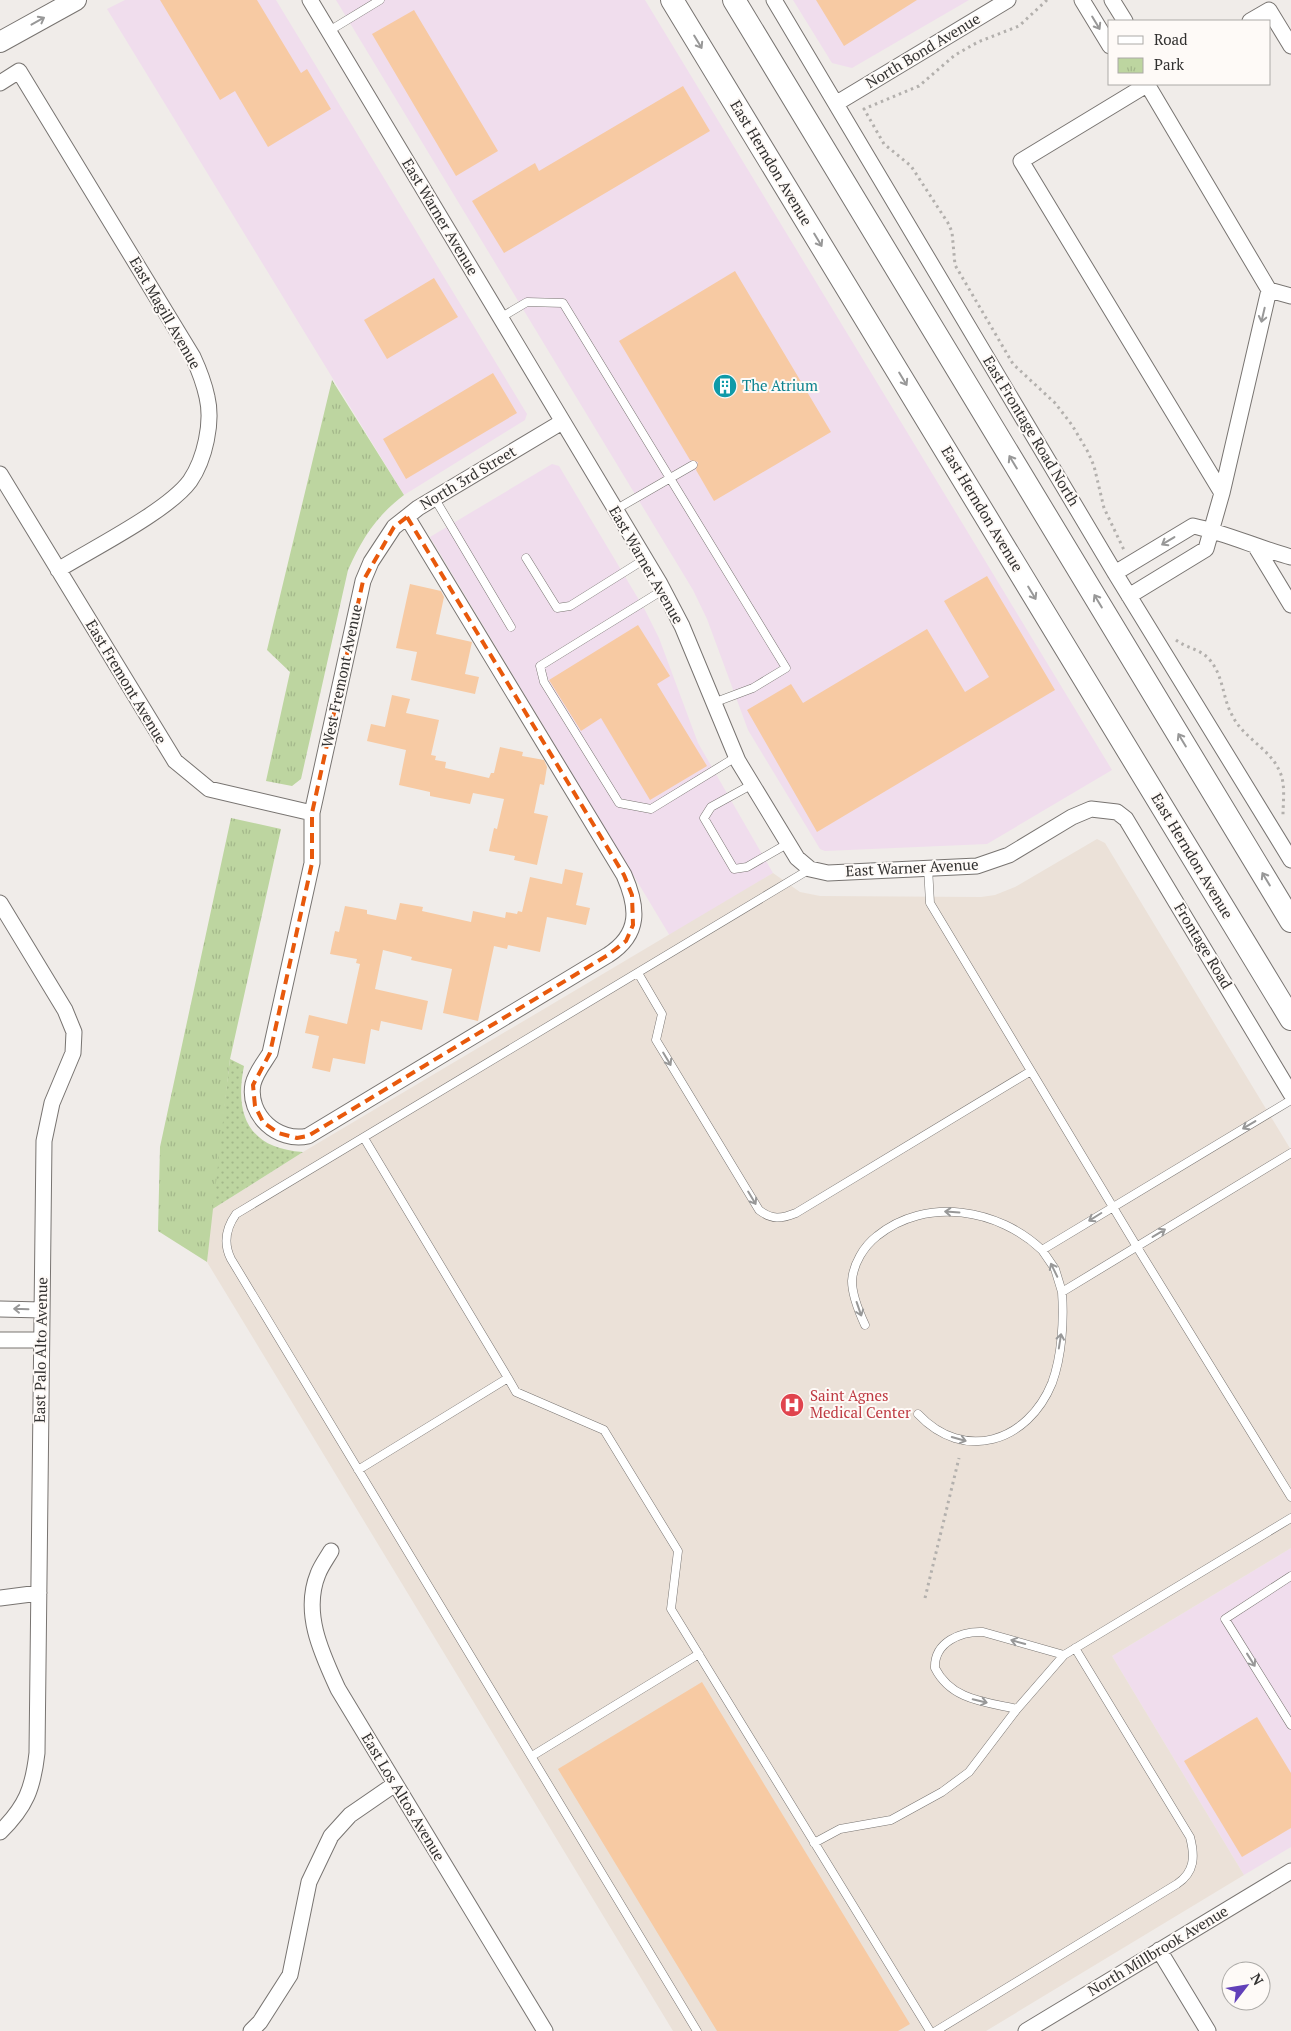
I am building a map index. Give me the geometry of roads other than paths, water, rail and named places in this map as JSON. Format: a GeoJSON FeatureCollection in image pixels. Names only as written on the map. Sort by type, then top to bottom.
{"type":"FeatureCollection","features":[{"type":"Feature","properties":{"kind":"main road"},"geometry":{"type":"LineString","coordinates":[[0,42],[76,0]]}},
{"type":"Feature","properties":{"kind":"main road","name":"East Herndon Avenue"},"geometry":{"type":"LineString","coordinates":[[672,0],[1291,1019]]}},
{"type":"Feature","properties":{"kind":"main road"},"geometry":{"type":"LineString","coordinates":[[734,0],[1291,921]]}},
{"type":"Feature","properties":{"kind":"street","name":"East Warner Avenue"},"geometry":{"type":"LineString","coordinates":[[310,0],[663,590],[682,626],[736,757],[751,785],[797,858],[810,869],[828,873],[989,863],[1014,852],[1072,817],[1091,809],[1106,809]]}},
{"type":"Feature","properties":{"kind":"street","name":"East Frontage Road North"},"geometry":{"type":"LineString","coordinates":[[774,0],[1115,573],[1291,860]]}},
{"type":"Feature","properties":{"kind":"street","name":"North Bond Avenue"},"geometry":{"type":"LineString","coordinates":[[837,103],[1008,0]]}},
{"type":"Feature","properties":{"kind":"street"},"geometry":{"type":"LineString","coordinates":[[1082,0],[1108,43]]}},
{"type":"Feature","properties":{"kind":"street"},"geometry":{"type":"LineString","coordinates":[[1112,0],[1124,20]]}},
{"type":"Feature","properties":{"kind":"street"},"geometry":{"type":"LineString","coordinates":[[1252,20],[1269,10],[1291,46]]}},
{"type":"Feature","properties":{"kind":"street","name":"East Magill Avenue"},"geometry":{"type":"LineString","coordinates":[[0,82],[20,71],[193,357],[208,398],[208,419],[201,460],[190,480],[160,508],[58,570]]}},
{"type":"Feature","properties":{"kind":"street"},"geometry":{"type":"LineString","coordinates":[[1145,85],[1021,161],[1222,493]]}},
{"type":"Feature","properties":{"kind":"street"},"geometry":{"type":"LineString","coordinates":[[1129,596],[1206,549],[1213,530],[1222,493],[1269,290],[1148,85]]}},
{"type":"Feature","properties":{"kind":"street"},"geometry":{"type":"LineString","coordinates":[[1269,290],[1291,296]]}},
{"type":"Feature","properties":{"kind":"street","name":"North 3rd Street"},"geometry":{"type":"LineString","coordinates":[[381,544],[394,527],[407,517],[562,422]]}},
{"type":"Feature","properties":{"kind":"street","name":"East Fremont Avenue"},"geometry":{"type":"LineString","coordinates":[[0,474],[163,743],[188,774],[209,789],[312,813]]}},
{"type":"Feature","properties":{"kind":"street","name":"West Fremont Avenue"},"geometry":{"type":"LineString","coordinates":[[381,544],[363,581],[312,813],[313,857],[270,1053],[258,1071],[253,1085],[255,1106],[264,1122],[278,1133],[297,1138],[308,1136],[608,955],[626,940],[633,925],[632,895],[624,875],[407,517]]}},
{"type":"Feature","properties":{"kind":"street"},"geometry":{"type":"LineString","coordinates":[[1115,573],[1192,526],[1213,530],[1256,547],[1291,556]]}},
{"type":"Feature","properties":{"kind":"street"},"geometry":{"type":"LineString","coordinates":[[1256,547],[1291,605]]}},
{"type":"Feature","properties":{"kind":"street","name":"Frontage Road"},"geometry":{"type":"LineString","coordinates":[[1106,809],[1116,812],[1126,819],[1291,1094]]}},
{"type":"Feature","properties":{"kind":"street","name":"East Palo Alto Avenue"},"geometry":{"type":"LineString","coordinates":[[0,903],[65,1010],[74,1032],[73,1053],[52,1103],[44,1141],[37,1753],[34,1780],[25,1802],[15,1817],[0,1832]]}},
{"type":"Feature","properties":{"kind":"street"},"geometry":{"type":"LineString","coordinates":[[0,1309],[42,1310]]}},
{"type":"Feature","properties":{"kind":"street"},"geometry":{"type":"LineString","coordinates":[[0,1340],[41,1340]]}},
{"type":"Feature","properties":{"kind":"street","name":"East Los Altos Avenue"},"geometry":{"type":"LineString","coordinates":[[331,1551],[318,1575],[313,1596],[316,1635],[322,1654],[338,1689],[545,2031]]}},
{"type":"Feature","properties":{"kind":"street"},"geometry":{"type":"LineString","coordinates":[[0,1598],[39,1593]]}},
{"type":"Feature","properties":{"kind":"street"},"geometry":{"type":"LineString","coordinates":[[259,2028],[290,1975],[309,1882],[331,1836],[350,1815],[396,1784]]}},
{"type":"Feature","properties":{"kind":"street","name":"North Millbrook Avenue"},"geometry":{"type":"LineString","coordinates":[[1026,2031],[1291,1871]]}},
{"type":"Feature","properties":{"kind":"street"},"geometry":{"type":"LineString","coordinates":[[1159,1950],[1208,2031]]}},
{"type":"Feature","properties":{"kind":"lane"},"geometry":{"type":"LineString","coordinates":[[329,31],[380,0]]}},
{"type":"Feature","properties":{"kind":"lane"},"geometry":{"type":"LineString","coordinates":[[500,318],[527,302],[563,303],[786,668],[752,688],[713,703]]}},
{"type":"Feature","properties":{"kind":"lane"},"geometry":{"type":"LineString","coordinates":[[615,510],[693,465]]}},
{"type":"Feature","properties":{"kind":"lane"},"geometry":{"type":"LineString","coordinates":[[435,499],[511,627]]}},
{"type":"Feature","properties":{"kind":"lane"},"geometry":{"type":"LineString","coordinates":[[526,558],[557,608],[570,606],[645,559]]}},
{"type":"Feature","properties":{"kind":"lane"},"geometry":{"type":"LineString","coordinates":[[663,590],[540,666],[544,682],[619,803],[651,809],[736,757]]}},
{"type":"Feature","properties":{"kind":"lane"},"geometry":{"type":"LineString","coordinates":[[751,785],[711,808],[704,818],[734,868],[747,867],[787,844]]}},
{"type":"Feature","properties":{"kind":"lane"},"geometry":{"type":"LineString","coordinates":[[928,867],[930,903],[1112,1206],[1291,1497]]}},
{"type":"Feature","properties":{"kind":"lane"},"geometry":{"type":"LineString","coordinates":[[697,2031],[231,1259],[226,1249],[226,1240],[230,1222],[236,1214],[810,869]]}},
{"type":"Feature","properties":{"kind":"lane"},"geometry":{"type":"LineString","coordinates":[[638,973],[662,1014],[656,1040],[759,1210],[769,1217],[777,1218],[796,1214],[1031,1071]]}},
{"type":"Feature","properties":{"kind":"lane"},"geometry":{"type":"LineString","coordinates":[[1042,1250],[1112,1206],[1291,1100]]}},
{"type":"Feature","properties":{"kind":"lane"},"geometry":{"type":"LineString","coordinates":[[364,1138],[516,1392],[604,1430],[678,1551],[671,1609],[930,2031]]}},
{"type":"Feature","properties":{"kind":"lane"},"geometry":{"type":"LineString","coordinates":[[1062,1292],[1291,1153]]}},
{"type":"Feature","properties":{"kind":"lane"},"geometry":{"type":"LineString","coordinates":[[865,1325],[857,1308],[852,1282],[854,1269],[869,1242],[884,1230],[900,1222],[932,1212],[974,1215],[1005,1224],[1031,1240],[1042,1250],[1055,1269],[1062,1292],[1064,1315],[1055,1374],[1048,1392],[1022,1425],[999,1438],[970,1442],[940,1432],[918,1414]]}},
{"type":"Feature","properties":{"kind":"lane"},"geometry":{"type":"LineString","coordinates":[[358,1470],[508,1378]]}},
{"type":"Feature","properties":{"kind":"lane"},"geometry":{"type":"LineString","coordinates":[[814,1843],[840,1829],[891,1820],[942,1792],[969,1772],[1017,1708],[1064,1655],[1291,1518]]}},
{"type":"Feature","properties":{"kind":"lane"},"geometry":{"type":"LineString","coordinates":[[1291,1576],[1225,1619],[1291,1725]]}},
{"type":"Feature","properties":{"kind":"lane"},"geometry":{"type":"LineString","coordinates":[[1017,1708],[969,1698],[957,1693],[940,1678],[935,1668],[938,1653],[947,1642],[970,1632],[982,1632],[1064,1655]]}},
{"type":"Feature","properties":{"kind":"lane"},"geometry":{"type":"LineString","coordinates":[[936,2031],[1185,1879],[1190,1870],[1194,1852],[1190,1837],[1075,1648]]}},
{"type":"Feature","properties":{"kind":"lane"},"geometry":{"type":"LineString","coordinates":[[532,1756],[699,1654]]}},
{"type":"Feature","properties":{"kind":"place","name":"The Atrium"},"geometry":{"type":"Point","coordinates":[725,386]}},
{"type":"Feature","properties":{"kind":"place","name":"Saint Agnes Medical Center"},"geometry":{"type":"Point","coordinates":[792,1405]}}]}
